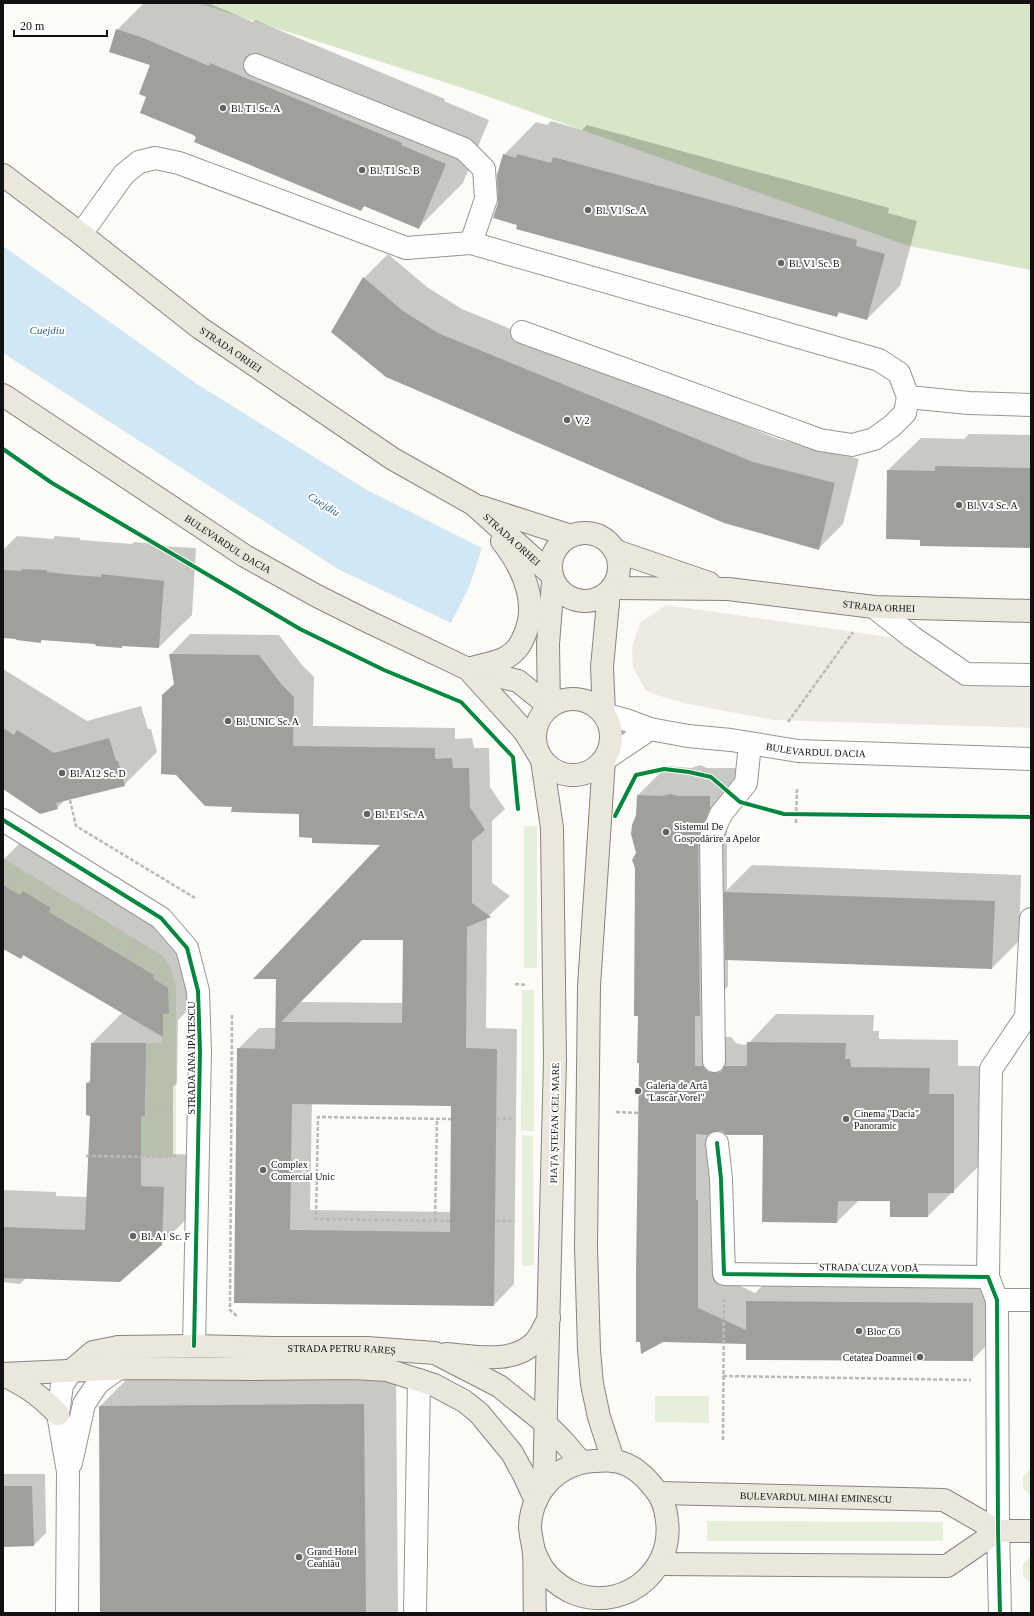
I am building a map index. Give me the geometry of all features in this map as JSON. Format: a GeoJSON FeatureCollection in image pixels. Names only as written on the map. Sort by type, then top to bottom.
{"type":"FeatureCollection","features":[{"type":"Feature","properties":{"kind":"main road","name":"STRADA ORHEI"},"geometry":{"type":"LineString","coordinates":[[3,175],[81,234],[200,328],[387,454],[473,504],[571,536]]}},
{"type":"Feature","properties":{"kind":"main road","name":"BULEVARDUL DACIA"},"geometry":{"type":"LineString","coordinates":[[3,395],[245,556],[317,596],[468,669],[518,681],[549,706]]}},
{"type":"Feature","properties":{"kind":"main road","name":"STRADA ORHEI"},"geometry":{"type":"LineString","coordinates":[[473,504],[552,578]]}},
{"type":"Feature","properties":{"kind":"main road"},"geometry":{"type":"LineString","coordinates":[[468,669],[506,658],[519,647],[526,631],[531,612],[529,589],[513,554],[473,504]]}},
{"type":"Feature","properties":{"kind":"main road"},"geometry":{"type":"LineString","coordinates":[[549,706],[548,644],[552,578],[551,562],[554,552],[561,542],[571,536],[581,533],[591,533],[601,537],[609,543],[616,551],[619,564],[618,576],[611,590],[602,667],[604,714],[609,725],[611,737],[610,749],[604,760],[595,768],[585,774],[573,776],[562,774],[551,769],[542,760],[536,750],[534,738],[536,726],[541,714],[549,706],[560,700],[572,698],[584,700],[595,706],[604,714]]}},
{"type":"Feature","properties":{"kind":"main road","name":"STRADA ORHEI"},"geometry":{"type":"LineString","coordinates":[[616,551],[728,589]]}},
{"type":"Feature","properties":{"kind":"main road"},"geometry":{"type":"LineString","coordinates":[[552,578],[559,590],[568,598],[578,601],[589,602],[600,598],[611,590]]}},
{"type":"Feature","properties":{"kind":"main road","name":"STRADA ORHEI"},"geometry":{"type":"LineString","coordinates":[[611,590],[728,589],[874,607],[1031,611]]}},
{"type":"Feature","properties":{"kind":"main road","name":"BULEVARDUL DACIA"},"geometry":{"type":"LineString","coordinates":[[468,669],[525,732],[542,760]]}},
{"type":"Feature","properties":{"kind":"main road","name":"PIAȚA ȘTEFAN CEL MARE"},"geometry":{"type":"LineString","coordinates":[[540,1494],[550,1316],[555,1060],[552,828],[542,760]]}},
{"type":"Feature","properties":{"kind":"main road"},"geometry":{"type":"LineString","coordinates":[[604,760],[589,986],[586,1247],[589,1350],[592,1384],[599,1417],[613,1460]]}},
{"type":"Feature","properties":{"kind":"main road"},"geometry":{"type":"LineString","coordinates":[[435,1353],[489,1358],[510,1356],[525,1350],[536,1341],[550,1316]]}},
{"type":"Feature","properties":{"kind":"main road","name":"STRADA PETRU RAREȘ"},"geometry":{"type":"LineString","coordinates":[[72,1370],[93,1352],[118,1347],[194,1346],[367,1348],[435,1353],[499,1386],[545,1423],[581,1462]]}},
{"type":"Feature","properties":{"kind":"main road","name":"STRADA PETRU RAREȘ"},"geometry":{"type":"LineString","coordinates":[[3,1374],[119,1368],[367,1368],[387,1370],[434,1385],[464,1401],[479,1413],[512,1453],[524,1474],[540,1494]]}},
{"type":"Feature","properties":{"kind":"main road"},"geometry":{"type":"LineString","coordinates":[[3,1374],[39,1395],[58,1414]]}},
{"type":"Feature","properties":{"kind":"main road"},"geometry":{"type":"LineString","coordinates":[[535,1613],[534,1552],[530,1526],[540,1494],[554,1476],[567,1467],[581,1462],[613,1460],[631,1467],[647,1478],[659,1494],[666,1511],[668,1529],[666,1547],[659,1564],[649,1577],[637,1587],[622,1595],[605,1613]]}},
{"type":"Feature","properties":{"kind":"main road","name":"BULEVARDUL MIHAI EMINESCU"},"geometry":{"type":"LineString","coordinates":[[659,1494],[944,1500],[998,1531]]}},
{"type":"Feature","properties":{"kind":"main road"},"geometry":{"type":"LineString","coordinates":[[659,1564],[947,1566],[998,1531],[1031,1531]]}},
{"type":"Feature","properties":{"kind":"main road"},"geometry":{"type":"LineString","coordinates":[[534,1552],[544,1571],[560,1586],[579,1595],[601,1598],[622,1595]]}},
{"type":"Feature","properties":{"kind":"street"},"geometry":{"type":"LineString","coordinates":[[255,65],[464,150],[484,169],[486,199],[471,243]]}},
{"type":"Feature","properties":{"kind":"street"},"geometry":{"type":"LineString","coordinates":[[81,234],[124,174],[139,162],[155,158],[179,163],[406,248],[471,243],[879,360],[899,373],[908,397],[905,413],[892,426],[874,439],[852,445],[820,440],[522,332]]}},
{"type":"Feature","properties":{"kind":"street"},"geometry":{"type":"LineString","coordinates":[[908,397],[969,403],[1031,405]]}},
{"type":"Feature","properties":{"kind":"street"},"geometry":{"type":"LineString","coordinates":[[874,607],[912,637],[966,674],[1031,675]]}},
{"type":"Feature","properties":{"kind":"street","name":"BULEVARDUL DACIA"},"geometry":{"type":"LineString","coordinates":[[604,714],[650,729],[688,736],[731,740],[798,752],[1031,759]]}},
{"type":"Feature","properties":{"kind":"street"},"geometry":{"type":"LineString","coordinates":[[604,760],[650,729]]}},
{"type":"Feature","properties":{"kind":"street"},"geometry":{"type":"LineString","coordinates":[[714,1061],[711,837],[721,814],[746,783],[750,744]]}},
{"type":"Feature","properties":{"kind":"street","name":"STRADA ANA IPĂTESCU"},"geometry":{"type":"LineString","coordinates":[[3,820],[161,918],[187,948],[198,991],[200,1051],[194,1346]]}},
{"type":"Feature","properties":{"kind":"street"},"geometry":{"type":"LineString","coordinates":[[1000,1613],[998,1531],[997,1300],[988,1277],[991,1069],[1026,1017],[1031,920]]}},
{"type":"Feature","properties":{"kind":"street"},"geometry":{"type":"LineString","coordinates":[[717,1143],[721,1178],[724,1274]]}},
{"type":"Feature","properties":{"kind":"street","name":"STRADA CUZA VODĂ"},"geometry":{"type":"LineString","coordinates":[[724,1274],[988,1277]]}},
{"type":"Feature","properties":{"kind":"street"},"geometry":{"type":"LineString","coordinates":[[997,1300],[1031,1300]]}},
{"type":"Feature","properties":{"kind":"street"},"geometry":{"type":"LineString","coordinates":[[68,1472],[84,1404],[98,1383],[119,1368]]}},
{"type":"Feature","properties":{"kind":"street"},"geometry":{"type":"LineString","coordinates":[[67,1613],[68,1472],[58,1414],[62,1385],[72,1370]]}},
{"type":"Feature","properties":{"kind":"street"},"geometry":{"type":"LineString","coordinates":[[415,1613],[419,1380]]}},
{"type":"Feature","properties":{"kind":"path"},"geometry":{"type":"LineString","coordinates":[[787,725],[853,632]]}},
{"type":"Feature","properties":{"kind":"path"},"geometry":{"type":"LineString","coordinates":[[796,823],[797,788]]}},
{"type":"Feature","properties":{"kind":"path"},"geometry":{"type":"LineString","coordinates":[[70,800],[76,826],[195,898]]}},
{"type":"Feature","properties":{"kind":"path"},"geometry":{"type":"LineString","coordinates":[[790,814],[804,814]]}},
{"type":"Feature","properties":{"kind":"path"},"geometry":{"type":"LineString","coordinates":[[7,888],[19,868]]}},
{"type":"Feature","properties":{"kind":"path"},"geometry":{"type":"LineString","coordinates":[[43,903],[52,888]]}},
{"type":"Feature","properties":{"kind":"path"},"geometry":{"type":"LineString","coordinates":[[128,960],[138,940]]}},
{"type":"Feature","properties":{"kind":"path"},"geometry":{"type":"LineString","coordinates":[[232,1015],[230,1310],[238,1317]]}},
{"type":"Feature","properties":{"kind":"path"},"geometry":{"type":"LineString","coordinates":[[146,1109],[176,1109]]}},
{"type":"Feature","properties":{"kind":"path"},"geometry":{"type":"LineString","coordinates":[[616,1112],[639,1113]]}},
{"type":"Feature","properties":{"kind":"path"},"geometry":{"type":"LineString","coordinates":[[450,1221],[316,1219],[318,1117],[451,1119]]}},
{"type":"Feature","properties":{"kind":"path"},"geometry":{"type":"LineString","coordinates":[[435,1221],[437,1118]]}},
{"type":"Feature","properties":{"kind":"path"},"geometry":{"type":"LineString","coordinates":[[496,1119],[515,1119]]}},
{"type":"Feature","properties":{"kind":"path"},"geometry":{"type":"LineString","coordinates":[[86,1156],[176,1157]]}},
{"type":"Feature","properties":{"kind":"path"},"geometry":{"type":"LineString","coordinates":[[496,1221],[515,1221]]}},
{"type":"Feature","properties":{"kind":"path"},"geometry":{"type":"LineString","coordinates":[[723,1440],[724,1274]]}},
{"type":"Feature","properties":{"kind":"path"},"geometry":{"type":"LineString","coordinates":[[723,1376],[997,1380]]}},
{"type":"Feature","properties":{"kind":"green space"},"geometry":{"type":"Polygon","coordinates":[[[198,3],[1031,3],[1031,270],[909,246],[472,91],[198,3]]]}},
{"type":"Feature","properties":{"kind":"green space"},"geometry":{"type":"Polygon","coordinates":[[[524,826],[537,826],[537,968],[524,968],[524,826]]]}},
{"type":"Feature","properties":{"kind":"green space"},"geometry":{"type":"Polygon","coordinates":[[[3,858],[163,956],[171,969],[176,988],[176,1157],[141,1156],[141,1116],[146,1116],[146,1084],[141,1084],[142,1043],[162,1043],[163,1014],[169,1014],[168,988],[153,978],[154,975],[49,912],[51,908],[23,891],[20,895],[3,885],[3,858]]]}},
{"type":"Feature","properties":{"kind":"green space"},"geometry":{"type":"Polygon","coordinates":[[[522,990],[534,990],[534,1131],[521,1131],[522,990]]]}},
{"type":"Feature","properties":{"kind":"green space"},"geometry":{"type":"Polygon","coordinates":[[[522,1135],[533,1136],[534,1265],[522,1266],[522,1135]]]}},
{"type":"Feature","properties":{"kind":"green space"},"geometry":{"type":"Polygon","coordinates":[[[655,1396],[709,1396],[709,1423],[655,1422],[655,1396]]]}},
{"type":"Feature","properties":{"kind":"green space"},"geometry":{"type":"Polygon","coordinates":[[[1031,1468],[1031,1496],[1023,1489],[1023,1477],[1031,1468]]]}},
{"type":"Feature","properties":{"kind":"green space"},"geometry":{"type":"Polygon","coordinates":[[[707,1521],[943,1522],[943,1541],[707,1541],[707,1521]]]}},
{"type":"Feature","properties":{"kind":"green space"},"geometry":{"type":"Polygon","coordinates":[[[1031,1556],[1031,1584],[1023,1576],[1023,1564],[1031,1556]]]}},
{"type":"Feature","properties":{"kind":"shaded area"},"geometry":{"type":"Polygon","coordinates":[[[666,605],[896,638],[1031,685],[1031,728],[774,720],[688,704],[663,697],[646,691],[633,667],[632,647],[640,623],[666,605]]]}},
{"type":"Feature","properties":{"kind":"water","name":"Cuejdiu"},"geometry":{"type":"Polygon","coordinates":[[[3,246],[197,384],[367,490],[482,548],[469,587],[451,623],[338,569],[3,353],[3,246]]]}},
{"type":"Feature","properties":{"kind":"building"},"geometry":{"type":"Polygon","coordinates":[[[116,29],[141,37],[209,66],[210,63],[402,143],[401,145],[446,164],[419,229],[364,206],[361,211],[194,142],[196,137],[194,135],[140,113],[146,97],[139,94],[150,65],[109,52],[116,29]]]}},
{"type":"Feature","properties":{"kind":"building"},"geometry":{"type":"Polygon","coordinates":[[[503,154],[516,158],[517,154],[551,163],[553,157],[857,240],[856,246],[885,254],[867,320],[838,312],[837,317],[516,229],[517,225],[493,218],[498,203],[497,175],[503,154]]]}},
{"type":"Feature","properties":{"kind":"building","name":"V 2"},"geometry":{"type":"Polygon","coordinates":[[[363,277],[403,311],[438,333],[753,462],[835,483],[819,550],[724,523],[386,377],[331,332],[363,277]]]}},
{"type":"Feature","properties":{"kind":"building","name":"Bl. V4 Sc. A"},"geometry":{"type":"Polygon","coordinates":[[[935,466],[1031,468],[1031,548],[920,546],[920,540],[886,539],[887,470],[935,471],[935,466]]]}},
{"type":"Feature","properties":{"kind":"building"},"geometry":{"type":"Polygon","coordinates":[[[22,569],[47,570],[47,572],[101,577],[101,574],[164,581],[159,648],[122,646],[122,648],[96,646],[95,644],[41,640],[41,643],[3,638],[3,570],[21,571],[22,569]]]}},
{"type":"Feature","properties":{"kind":"building"},"geometry":{"type":"Polygon","coordinates":[[[169,654],[259,655],[282,685],[294,697],[293,746],[435,748],[435,759],[452,758],[453,768],[469,768],[470,807],[485,830],[472,841],[472,903],[491,917],[467,927],[466,1048],[497,1049],[494,1306],[234,1303],[237,1048],[275,1049],[276,979],[253,979],[380,845],[312,843],[312,838],[299,837],[299,814],[231,812],[232,807],[205,806],[176,775],[161,774],[162,695],[174,684],[169,654]],[[362,940],[281,1022],[402,1023],[403,940],[362,940]],[[292,1104],[290,1230],[450,1232],[451,1106],[292,1104]]]}},
{"type":"Feature","properties":{"kind":"building","name":"Bl. A12 Sc. D"},"geometry":{"type":"Polygon","coordinates":[[[3,728],[14,735],[17,730],[54,753],[109,738],[116,761],[118,761],[125,786],[56,803],[58,809],[40,814],[3,789],[3,728]]]}},
{"type":"Feature","properties":{"kind":"building"},"geometry":{"type":"Polygon","coordinates":[[[671,794],[678,796],[710,796],[710,808],[698,837],[700,1016],[695,1016],[695,1066],[703,1066],[708,1072],[714,1073],[721,1072],[725,1066],[747,1066],[747,1042],[846,1043],[845,1059],[850,1059],[851,1067],[930,1068],[929,1094],[954,1094],[954,1193],[928,1193],[928,1217],[890,1217],[890,1201],[838,1201],[837,1223],[762,1222],[763,1135],[726,1135],[722,1131],[716,1131],[708,1135],[696,1134],[696,1200],[698,1200],[698,1308],[746,1330],[746,1301],[973,1303],[973,1361],[746,1360],[746,1344],[663,1342],[641,1354],[640,1342],[636,1342],[639,1063],[637,1063],[638,1016],[634,1016],[635,868],[632,860],[636,853],[631,834],[632,825],[636,815],[637,795],[662,796],[671,794]]]}},
{"type":"Feature","properties":{"kind":"building"},"geometry":{"type":"Polygon","coordinates":[[[3,885],[20,895],[23,891],[51,908],[49,912],[154,975],[153,978],[168,988],[169,1014],[163,1014],[163,1037],[23,955],[21,959],[3,949],[3,885]]]}},
{"type":"Feature","properties":{"kind":"building"},"geometry":{"type":"Polygon","coordinates":[[[724,892],[995,901],[992,969],[725,960],[724,892]]]}},
{"type":"Feature","properties":{"kind":"building"},"geometry":{"type":"Polygon","coordinates":[[[91,1043],[146,1043],[145,1116],[141,1116],[141,1186],[164,1187],[162,1245],[120,1282],[3,1278],[3,1227],[85,1230],[90,1116],[86,1115],[86,1083],[90,1083],[91,1043]]]}},
{"type":"Feature","properties":{"kind":"building"},"geometry":{"type":"Polygon","coordinates":[[[364,1404],[366,1613],[100,1613],[99,1406],[364,1404]]]}},
{"type":"Feature","properties":{"kind":"building"},"geometry":{"type":"Polygon","coordinates":[[[3,1486],[32,1486],[34,1546],[3,1547],[3,1486]]]}},
{"type":"Feature","properties":{"kind":"cycle path"},"geometry":{"type":"LineString","coordinates":[[3,449],[52,483],[300,629],[384,670],[461,702],[513,757],[518,809]]}},
{"type":"Feature","properties":{"kind":"cycle path"},"geometry":{"type":"LineString","coordinates":[[615,816],[636,775],[664,769],[689,772],[711,777],[740,802],[784,814],[1031,817]]}},
{"type":"Feature","properties":{"kind":"cycle path"},"geometry":{"type":"LineString","coordinates":[[3,820],[161,918],[187,948],[198,991],[200,1051],[194,1346]]}},
{"type":"Feature","properties":{"kind":"cycle path"},"geometry":{"type":"LineString","coordinates":[[717,1143],[721,1179],[724,1274],[988,1277],[997,1300],[998,1531],[1000,1613]]}},
{"type":"Feature","properties":{"kind":"place","name":"Bl. T1 Sc. A"},"geometry":{"type":"Point","coordinates":[223,108]}},
{"type":"Feature","properties":{"kind":"place","name":"Bl. T1 Sc. B"},"geometry":{"type":"Point","coordinates":[362,170]}},
{"type":"Feature","properties":{"kind":"place","name":"Bl. V1 Sc. A"},"geometry":{"type":"Point","coordinates":[588,210]}},
{"type":"Feature","properties":{"kind":"place","name":"Bl. V1 Sc. B"},"geometry":{"type":"Point","coordinates":[781,263]}},
{"type":"Feature","properties":{"kind":"place","name":"V 2"},"geometry":{"type":"Point","coordinates":[567,420]}},
{"type":"Feature","properties":{"kind":"place","name":"Bl. V4 Sc. A"},"geometry":{"type":"Point","coordinates":[959,505]}},
{"type":"Feature","properties":{"kind":"place","name":"Bl. UNIC Sc. A"},"geometry":{"type":"Point","coordinates":[228,721]}},
{"type":"Feature","properties":{"kind":"place","name":"Bl. A12 Sc. D"},"geometry":{"type":"Point","coordinates":[62,773]}},
{"type":"Feature","properties":{"kind":"place","name":"Bl. E1 Sc. A"},"geometry":{"type":"Point","coordinates":[367,814]}},
{"type":"Feature","properties":{"kind":"place","name":"Sistemul De Gospodărire a Apelor"},"geometry":{"type":"Point","coordinates":[666,832]}},
{"type":"Feature","properties":{"kind":"place","name":"Galeria de Artă \"Lascăr Vorel\""},"geometry":{"type":"Point","coordinates":[638,1091]}},
{"type":"Feature","properties":{"kind":"place","name":"Cinema \"Dacia\" Panoramic"},"geometry":{"type":"Point","coordinates":[846,1119]}},
{"type":"Feature","properties":{"kind":"place","name":"Complex Comercial Unic"},"geometry":{"type":"Point","coordinates":[263,1170]}},
{"type":"Feature","properties":{"kind":"place","name":"Bl. A1 Sc. F"},"geometry":{"type":"Point","coordinates":[133,1236]}},
{"type":"Feature","properties":{"kind":"place","name":"Bloc C6"},"geometry":{"type":"Point","coordinates":[859,1331]}},
{"type":"Feature","properties":{"kind":"place","name":"Cetatea Doamnei"},"geometry":{"type":"Point","coordinates":[920,1357]}},
{"type":"Feature","properties":{"kind":"place","name":"Grand Hotel Ceahlău"},"geometry":{"type":"Point","coordinates":[299,1557]}}]}
